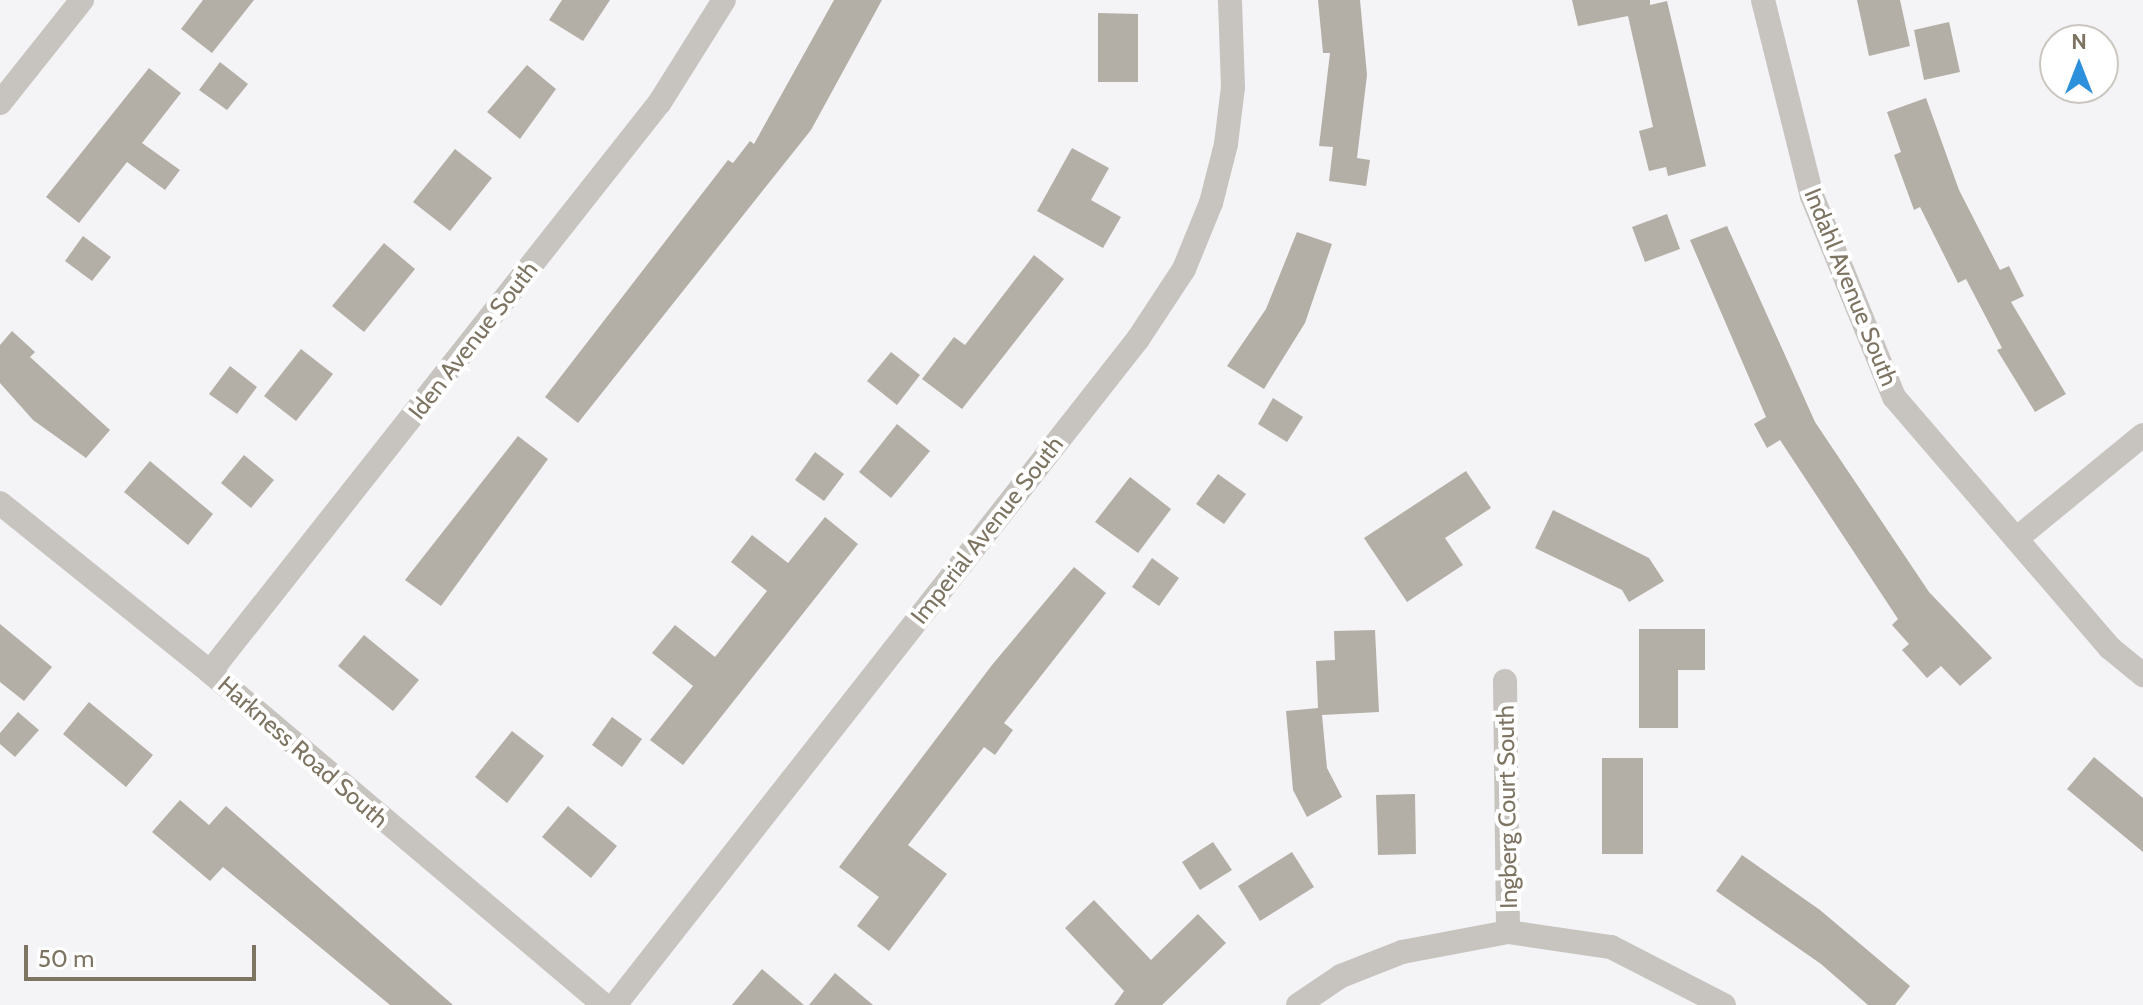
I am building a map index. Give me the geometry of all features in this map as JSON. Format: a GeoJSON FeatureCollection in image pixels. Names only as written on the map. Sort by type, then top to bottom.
{"type":"FeatureCollection","features":[{"type":"Feature","properties":{"kind":"street"},"geometry":{"type":"LineString","coordinates":[[0,103],[82,0]]}},
{"type":"Feature","properties":{"kind":"street","name":"Iden Avenue South"},"geometry":{"type":"LineString","coordinates":[[210,672],[660,102],[724,0]]}},
{"type":"Feature","properties":{"kind":"street","name":"Imperial Avenue South"},"geometry":{"type":"LineString","coordinates":[[615,1005],[1138,339],[1184,269],[1211,203],[1226,144],[1233,87],[1230,0]]}},
{"type":"Feature","properties":{"kind":"street","name":"Indahl Avenue South"},"geometry":{"type":"LineString","coordinates":[[1763,0],[1812,196],[1894,397],[2110,648],[2143,675]]}},
{"type":"Feature","properties":{"kind":"street"},"geometry":{"type":"LineString","coordinates":[[2016,539],[2143,435]]}},
{"type":"Feature","properties":{"kind":"street","name":"Harkness Road South"},"geometry":{"type":"LineString","coordinates":[[0,503],[210,672],[604,1005]]}},
{"type":"Feature","properties":{"kind":"street","name":"Ingberg Court South"},"geometry":{"type":"LineString","coordinates":[[1505,681],[1508,932]]}},
{"type":"Feature","properties":{"kind":"street"},"geometry":{"type":"LineString","coordinates":[[1298,1005],[1341,976],[1402,952],[1508,932],[1611,947],[1724,1005]]}},
{"type":"Feature","properties":{"kind":"building"},"geometry":{"type":"Polygon","coordinates":[[[203,0],[254,0],[212,53],[181,29],[203,0]]]}},
{"type":"Feature","properties":{"kind":"building"},"geometry":{"type":"Polygon","coordinates":[[[562,0],[610,0],[583,41],[549,20],[562,0]]]}},
{"type":"Feature","properties":{"kind":"building"},"geometry":{"type":"Polygon","coordinates":[[[834,0],[882,0],[811,130],[578,423],[545,397],[728,160],[733,163],[750,141],[754,144],[834,0]]]}},
{"type":"Feature","properties":{"kind":"building"},"geometry":{"type":"Polygon","coordinates":[[[1318,0],[1360,0],[1367,75],[1357,158],[1370,160],[1366,186],[1329,181],[1333,147],[1319,146],[1330,53],[1323,53],[1318,0]]]}},
{"type":"Feature","properties":{"kind":"building"},"geometry":{"type":"Polygon","coordinates":[[[1572,0],[1650,0],[1650,5],[1667,1],[1706,166],[1668,176],[1666,167],[1649,171],[1639,131],[1653,127],[1628,16],[1578,26],[1572,0]]]}},
{"type":"Feature","properties":{"kind":"building"},"geometry":{"type":"Polygon","coordinates":[[[1857,0],[1900,0],[1910,46],[1869,56],[1857,0]]]}},
{"type":"Feature","properties":{"kind":"building"},"geometry":{"type":"Polygon","coordinates":[[[1098,13],[1138,14],[1138,82],[1098,82],[1098,13]]]}},
{"type":"Feature","properties":{"kind":"building"},"geometry":{"type":"Polygon","coordinates":[[[1949,22],[1960,72],[1924,80],[1914,30],[1949,22]]]}},
{"type":"Feature","properties":{"kind":"building"},"geometry":{"type":"Polygon","coordinates":[[[220,62],[248,84],[227,110],[199,90],[220,62]]]}},
{"type":"Feature","properties":{"kind":"building"},"geometry":{"type":"Polygon","coordinates":[[[527,65],[556,89],[520,139],[487,112],[527,65]]]}},
{"type":"Feature","properties":{"kind":"building"},"geometry":{"type":"Polygon","coordinates":[[[149,68],[181,93],[142,143],[180,170],[165,190],[127,162],[79,223],[46,197],[149,68]]]}},
{"type":"Feature","properties":{"kind":"building"},"geometry":{"type":"Polygon","coordinates":[[[1926,98],[1959,190],[2000,270],[2009,266],[2024,296],[2011,302],[2066,394],[2035,412],[1997,350],[2002,348],[1966,279],[1958,283],[1920,207],[1914,210],[1894,155],[1901,152],[1887,112],[1926,98]]]}},
{"type":"Feature","properties":{"kind":"building"},"geometry":{"type":"Polygon","coordinates":[[[1072,148],[1109,168],[1091,200],[1121,217],[1103,248],[1037,211],[1072,148]]]}},
{"type":"Feature","properties":{"kind":"building"},"geometry":{"type":"Polygon","coordinates":[[[455,149],[492,178],[450,231],[413,202],[455,149]]]}},
{"type":"Feature","properties":{"kind":"building"},"geometry":{"type":"Polygon","coordinates":[[[1667,214],[1680,249],[1645,262],[1632,227],[1667,214]]]}},
{"type":"Feature","properties":{"kind":"building"},"geometry":{"type":"Polygon","coordinates":[[[1727,226],[1815,422],[1929,592],[1992,658],[1960,686],[1941,666],[1927,678],[1902,650],[1909,644],[1892,625],[1898,619],[1780,440],[1767,448],[1754,424],[1766,417],[1690,240],[1727,226]]]}},
{"type":"Feature","properties":{"kind":"building"},"geometry":{"type":"Polygon","coordinates":[[[1297,232],[1332,244],[1305,323],[1264,389],[1227,366],[1266,309],[1297,232]]]}},
{"type":"Feature","properties":{"kind":"building"},"geometry":{"type":"Polygon","coordinates":[[[83,236],[111,257],[92,281],[65,261],[83,236]]]}},
{"type":"Feature","properties":{"kind":"building"},"geometry":{"type":"Polygon","coordinates":[[[384,243],[415,269],[364,332],[332,306],[384,243]]]}},
{"type":"Feature","properties":{"kind":"building"},"geometry":{"type":"Polygon","coordinates":[[[1034,255],[1064,279],[962,409],[922,379],[954,337],[965,345],[1034,255]]]}},
{"type":"Feature","properties":{"kind":"building"},"geometry":{"type":"Polygon","coordinates":[[[12,331],[35,352],[30,357],[110,430],[86,458],[33,420],[0,383],[0,345],[12,331]]]}},
{"type":"Feature","properties":{"kind":"building"},"geometry":{"type":"Polygon","coordinates":[[[301,349],[333,374],[296,421],[264,396],[301,349]]]}},
{"type":"Feature","properties":{"kind":"building"},"geometry":{"type":"Polygon","coordinates":[[[891,352],[920,375],[897,405],[867,381],[891,352]]]}},
{"type":"Feature","properties":{"kind":"building"},"geometry":{"type":"Polygon","coordinates":[[[230,366],[257,387],[237,414],[209,394],[230,366]]]}},
{"type":"Feature","properties":{"kind":"building"},"geometry":{"type":"Polygon","coordinates":[[[1273,398],[1303,417],[1287,442],[1258,424],[1273,398]]]}},
{"type":"Feature","properties":{"kind":"building"},"geometry":{"type":"Polygon","coordinates":[[[897,424],[930,451],[891,498],[859,472],[897,424]]]}},
{"type":"Feature","properties":{"kind":"building"},"geometry":{"type":"Polygon","coordinates":[[[518,436],[548,459],[441,606],[405,580],[518,436]]]}},
{"type":"Feature","properties":{"kind":"building"},"geometry":{"type":"Polygon","coordinates":[[[815,452],[844,474],[824,501],[795,480],[815,452]]]}},
{"type":"Feature","properties":{"kind":"building"},"geometry":{"type":"Polygon","coordinates":[[[244,455],[274,480],[251,508],[221,483],[244,455]]]}},
{"type":"Feature","properties":{"kind":"building"},"geometry":{"type":"Polygon","coordinates":[[[150,461],[213,514],[188,545],[124,492],[150,461]]]}},
{"type":"Feature","properties":{"kind":"building"},"geometry":{"type":"Polygon","coordinates":[[[1466,471],[1491,508],[1445,538],[1463,565],[1407,602],[1364,538],[1466,471]]]}},
{"type":"Feature","properties":{"kind":"building"},"geometry":{"type":"Polygon","coordinates":[[[1218,474],[1246,494],[1224,524],[1196,504],[1218,474]]]}},
{"type":"Feature","properties":{"kind":"building"},"geometry":{"type":"Polygon","coordinates":[[[1130,477],[1171,509],[1138,553],[1095,522],[1130,477]]]}},
{"type":"Feature","properties":{"kind":"building"},"geometry":{"type":"Polygon","coordinates":[[[1553,510],[1649,558],[1664,581],[1629,602],[1622,590],[1535,548],[1553,510]]]}},
{"type":"Feature","properties":{"kind":"building"},"geometry":{"type":"Polygon","coordinates":[[[825,517],[858,544],[683,765],[650,740],[693,686],[652,653],[675,625],[715,657],[767,591],[731,562],[752,535],[788,563],[825,517]]]}},
{"type":"Feature","properties":{"kind":"building"},"geometry":{"type":"Polygon","coordinates":[[[1152,558],[1179,578],[1159,606],[1132,587],[1152,558]]]}},
{"type":"Feature","properties":{"kind":"building"},"geometry":{"type":"Polygon","coordinates":[[[1074,567],[1106,593],[1004,723],[1013,730],[995,755],[984,747],[908,845],[947,874],[889,951],[857,926],[879,897],[839,867],[992,665],[1074,567]]]}},
{"type":"Feature","properties":{"kind":"building"},"geometry":{"type":"Polygon","coordinates":[[[0,624],[52,667],[24,701],[0,682],[0,624]]]}},
{"type":"Feature","properties":{"kind":"building"},"geometry":{"type":"Polygon","coordinates":[[[1639,629],[1705,629],[1705,670],[1678,670],[1678,728],[1639,728],[1639,629]]]}},
{"type":"Feature","properties":{"kind":"building"},"geometry":{"type":"Polygon","coordinates":[[[1375,630],[1379,712],[1322,715],[1327,768],[1342,797],[1307,817],[1293,790],[1286,711],[1318,708],[1316,661],[1335,660],[1334,631],[1375,630]]]}},
{"type":"Feature","properties":{"kind":"building"},"geometry":{"type":"Polygon","coordinates":[[[364,635],[419,680],[393,711],[338,666],[364,635]]]}},
{"type":"Feature","properties":{"kind":"building"},"geometry":{"type":"Polygon","coordinates":[[[89,702],[153,755],[126,787],[63,734],[89,702]]]}},
{"type":"Feature","properties":{"kind":"building"},"geometry":{"type":"Polygon","coordinates":[[[18,712],[39,730],[15,757],[0,744],[0,733],[18,712]]]}},
{"type":"Feature","properties":{"kind":"building"},"geometry":{"type":"Polygon","coordinates":[[[612,717],[642,739],[622,767],[592,745],[612,717]]]}},
{"type":"Feature","properties":{"kind":"building"},"geometry":{"type":"Polygon","coordinates":[[[512,731],[544,756],[507,803],[475,777],[512,731]]]}},
{"type":"Feature","properties":{"kind":"building"},"geometry":{"type":"Polygon","coordinates":[[[2094,757],[2143,798],[2143,852],[2067,789],[2094,757]]]}},
{"type":"Feature","properties":{"kind":"building"},"geometry":{"type":"Polygon","coordinates":[[[1602,758],[1643,758],[1643,854],[1602,854],[1602,758]]]}},
{"type":"Feature","properties":{"kind":"building"},"geometry":{"type":"Polygon","coordinates":[[[1415,794],[1416,854],[1378,855],[1376,795],[1415,794]]]}},
{"type":"Feature","properties":{"kind":"building"},"geometry":{"type":"Polygon","coordinates":[[[180,800],[209,825],[226,806],[453,1005],[390,1005],[223,867],[210,881],[152,832],[180,800]]]}},
{"type":"Feature","properties":{"kind":"building"},"geometry":{"type":"Polygon","coordinates":[[[568,806],[617,846],[591,878],[542,837],[568,806]]]}},
{"type":"Feature","properties":{"kind":"building"},"geometry":{"type":"Polygon","coordinates":[[[1213,842],[1232,870],[1200,890],[1182,862],[1213,842]]]}},
{"type":"Feature","properties":{"kind":"building"},"geometry":{"type":"Polygon","coordinates":[[[1292,852],[1314,887],[1260,921],[1238,886],[1292,852]]]}},
{"type":"Feature","properties":{"kind":"building"},"geometry":{"type":"Polygon","coordinates":[[[1742,855],[1820,910],[1910,986],[1895,1005],[1868,1005],[1821,964],[1716,891],[1742,855]]]}},
{"type":"Feature","properties":{"kind":"building"},"geometry":{"type":"Polygon","coordinates":[[[1094,900],[1151,960],[1198,914],[1226,943],[1162,1005],[1114,1005],[1124,991],[1065,928],[1094,900]]]}},
{"type":"Feature","properties":{"kind":"building"},"geometry":{"type":"Polygon","coordinates":[[[762,969],[804,1005],[732,1005],[762,969]]]}},
{"type":"Feature","properties":{"kind":"building"},"geometry":{"type":"Polygon","coordinates":[[[835,973],[873,1005],[809,1005],[835,973]]]}}]}
